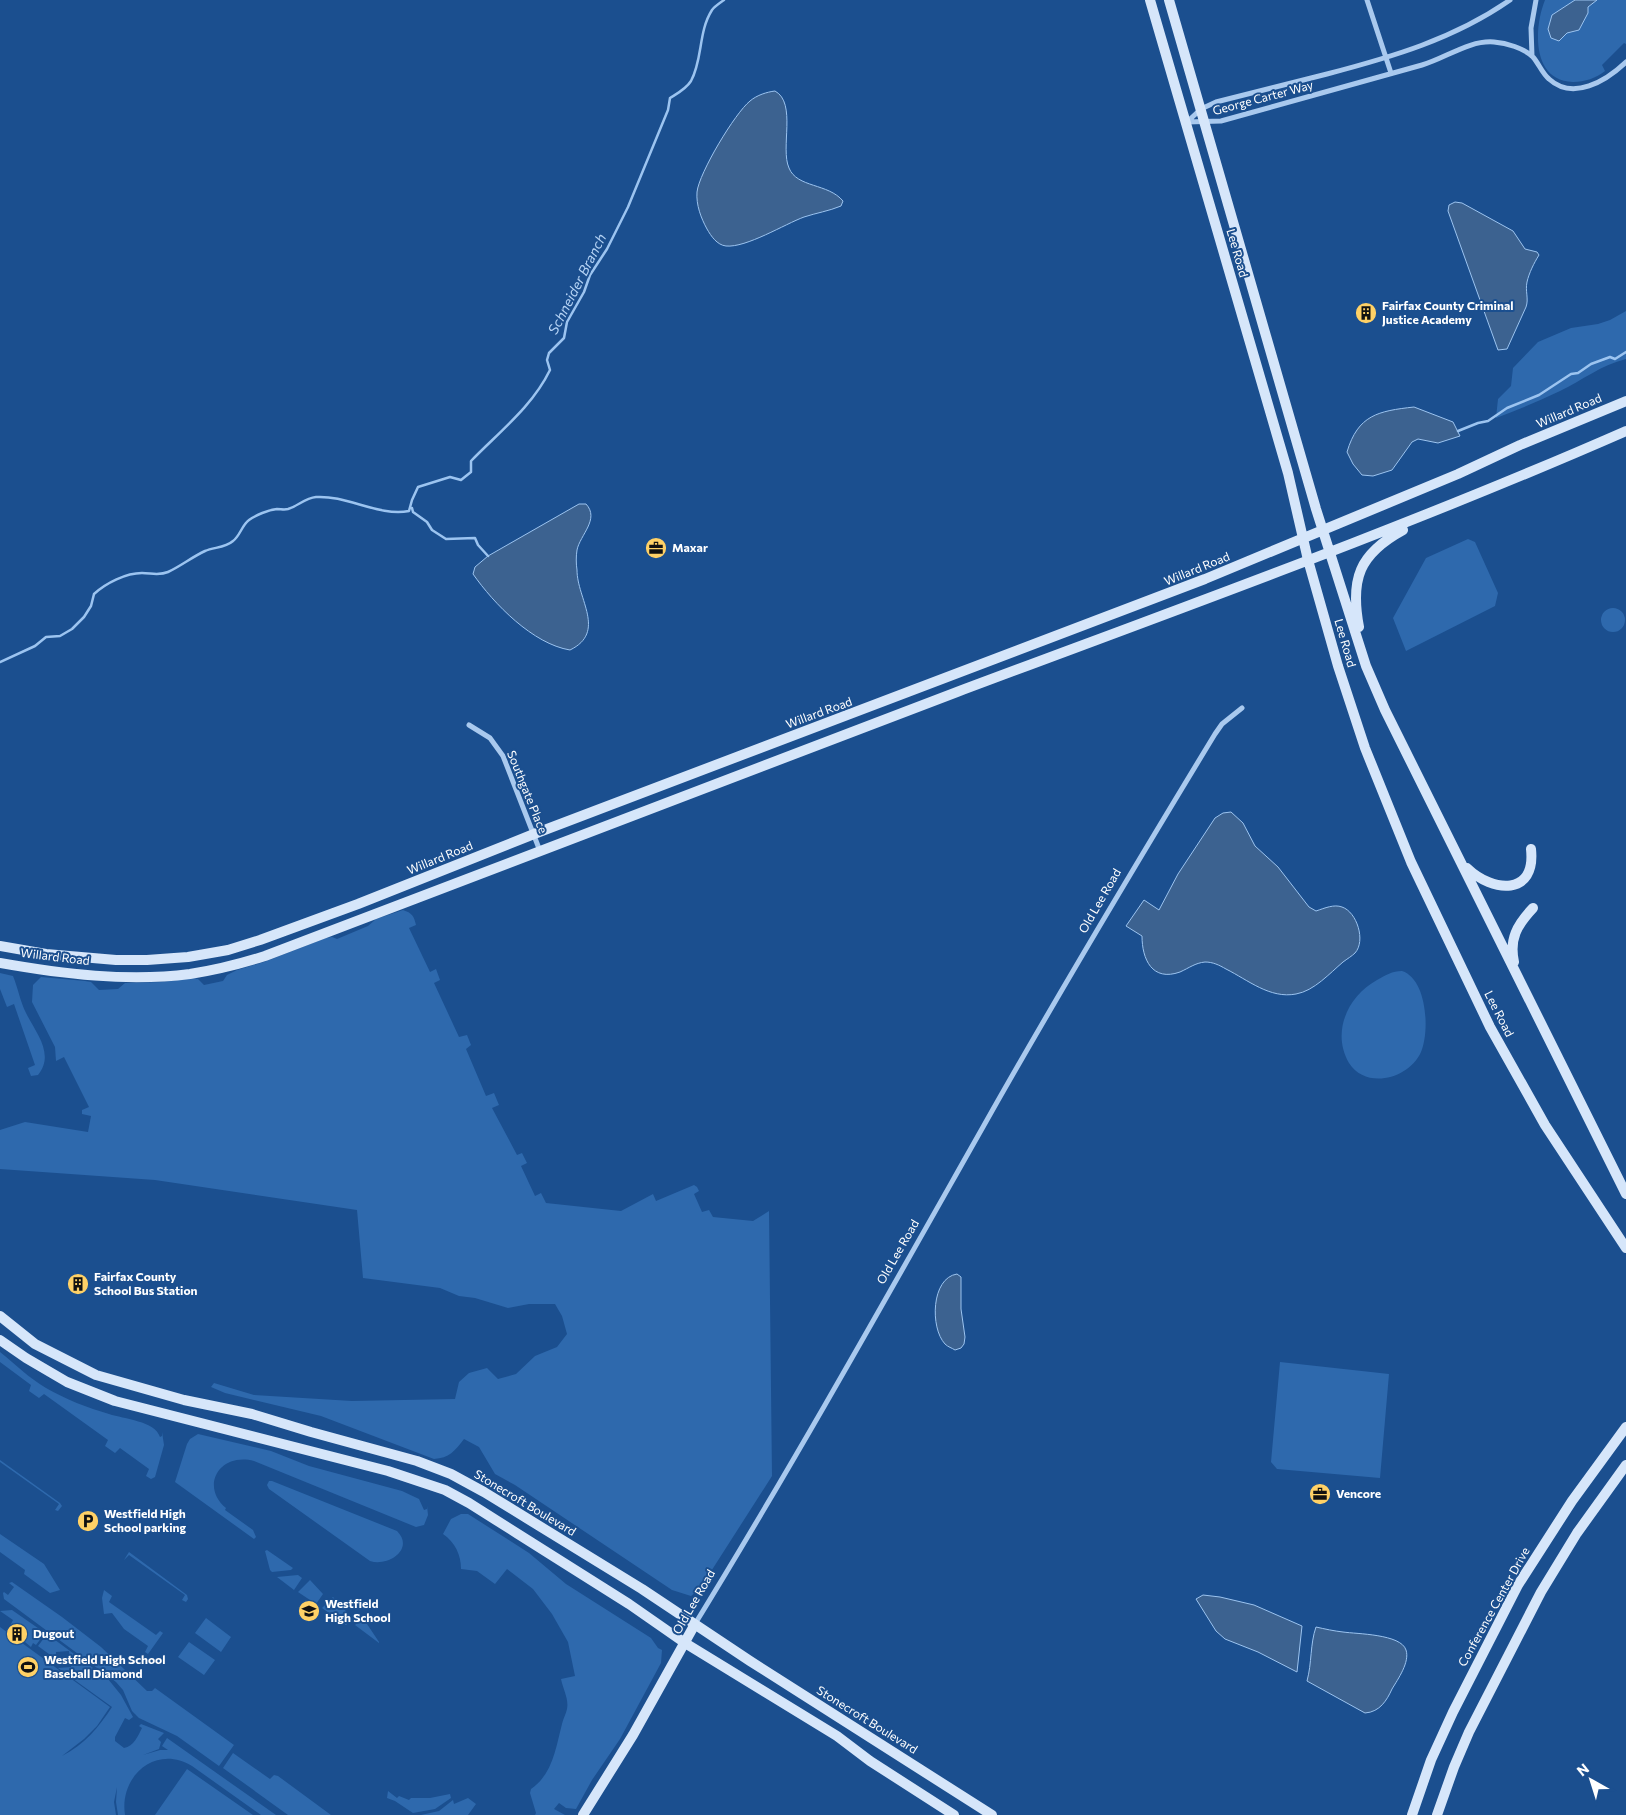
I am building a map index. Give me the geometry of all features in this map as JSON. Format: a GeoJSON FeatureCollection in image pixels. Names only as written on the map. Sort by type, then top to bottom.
{"type":"FeatureCollection","features":[{"type":"Feature","properties":{"kind":"main road","name":"Lee Road"},"geometry":{"type":"LineString","coordinates":[[1150,0],[1288,473],[1308,560],[1338,666],[1357,724],[1411,862],[1490,1026],[1545,1125],[1626,1248]]}},
{"type":"Feature","properties":{"kind":"main road","name":"Lee Road"},"geometry":{"type":"LineString","coordinates":[[1169,0],[1323,530],[1372,682],[1626,1194]]}},
{"type":"Feature","properties":{"kind":"main road","name":"Willard Road"},"geometry":{"type":"LineString","coordinates":[[0,946],[46,954],[116,960],[147,960],[188,957],[228,950],[260,940],[1205,579],[1626,401]]}},
{"type":"Feature","properties":{"kind":"main road","name":"Willard Road"},"geometry":{"type":"LineString","coordinates":[[0,962],[44,971],[148,977],[190,974],[232,966],[274,953],[1331,552],[1444,508],[1626,431]]}},
{"type":"Feature","properties":{"kind":"main road"},"geometry":{"type":"LineString","coordinates":[[1372,682],[1357,611],[1356,587],[1361,569],[1380,544],[1444,508]]}},
{"type":"Feature","properties":{"kind":"main road"},"geometry":{"type":"LineString","coordinates":[[1462,864],[1475,876],[1483,880],[1497,886],[1510,886],[1523,881],[1526,876],[1531,865],[1531,849]]}},
{"type":"Feature","properties":{"kind":"main road"},"geometry":{"type":"LineString","coordinates":[[1518,975],[1512,953],[1514,934],[1520,923],[1533,908]]}},
{"type":"Feature","properties":{"kind":"main road","name":"Stonecroft Boulevard"},"geometry":{"type":"LineString","coordinates":[[0,1316],[35,1344],[96,1375],[184,1400],[252,1414],[417,1461],[451,1474],[484,1492],[642,1589],[990,1815]]}},
{"type":"Feature","properties":{"kind":"main road"},"geometry":{"type":"LineString","coordinates":[[0,1340],[67,1382],[115,1400],[388,1471],[445,1490],[469,1503],[622,1600],[685,1643],[837,1736],[870,1761],[954,1815]]}},
{"type":"Feature","properties":{"kind":"main road","name":"Conference Center Drive"},"geometry":{"type":"LineString","coordinates":[[1412,1815],[1431,1760],[1453,1712],[1518,1585],[1572,1501],[1626,1427]]}},
{"type":"Feature","properties":{"kind":"main road"},"geometry":{"type":"LineString","coordinates":[[1437,1815],[1469,1732],[1540,1592],[1577,1533],[1626,1465]]}},
{"type":"Feature","properties":{"kind":"main road","name":"Old Lee Road"},"geometry":{"type":"LineString","coordinates":[[583,1815],[629,1743],[695,1624]]}},
{"type":"Feature","properties":{"kind":"street"},"geometry":{"type":"LineString","coordinates":[[1367,0],[1391,73]]}},
{"type":"Feature","properties":{"kind":"street","name":"George Carter Way"},"geometry":{"type":"LineString","coordinates":[[1187,122],[1201,109],[1216,102],[1415,49],[1462,29],[1510,0]]}},
{"type":"Feature","properties":{"kind":"street"},"geometry":{"type":"LineString","coordinates":[[1532,56],[1531,28],[1536,0]]}},
{"type":"Feature","properties":{"kind":"street","name":"George Carter Way"},"geometry":{"type":"LineString","coordinates":[[1187,122],[1205,123],[1220,121],[1431,62],[1478,43],[1495,42],[1511,45],[1532,56],[1549,79],[1560,86],[1571,88],[1582,88],[1603,81],[1626,62]]}},
{"type":"Feature","properties":{"kind":"street","name":"Old Lee Road"},"geometry":{"type":"LineString","coordinates":[[695,1624],[888,1295],[1139,858],[1215,734],[1222,724],[1242,708]]}},
{"type":"Feature","properties":{"kind":"street","name":"Southgate Place"},"geometry":{"type":"LineString","coordinates":[[469,725],[490,738],[503,756],[540,851]]}},
{"type":"Feature","properties":{"kind":"shaded area"},"geometry":{"type":"Polygon","coordinates":[[[1545,0],[1626,0],[1626,44],[1624,43],[1602,65],[1605,71],[1590,79],[1573,82],[1559,79],[1549,73],[1539,51],[1538,38],[1541,11],[1545,0]]]}},
{"type":"Feature","properties":{"kind":"shaded area"},"geometry":{"type":"Polygon","coordinates":[[[1575,0],[1597,0],[1588,7],[1588,13],[1579,30],[1567,33],[1559,41],[1551,38],[1548,29],[1552,15],[1575,0]]]}},
{"type":"Feature","properties":{"kind":"shaded area"},"geometry":{"type":"Polygon","coordinates":[[[775,91],[782,97],[787,115],[786,149],[789,168],[799,179],[837,195],[843,201],[841,206],[804,217],[754,240],[734,246],[726,246],[717,242],[712,237],[701,216],[697,197],[699,183],[719,144],[743,108],[756,97],[775,91]]]}},
{"type":"Feature","properties":{"kind":"shaded area"},"geometry":{"type":"Polygon","coordinates":[[[1455,202],[1462,203],[1513,231],[1525,249],[1537,252],[1539,255],[1527,282],[1526,307],[1507,349],[1498,350],[1448,211],[1449,205],[1455,202]]]}},
{"type":"Feature","properties":{"kind":"shaded area"},"geometry":{"type":"Polygon","coordinates":[[[1626,311],[1626,359],[1600,369],[1568,387],[1520,409],[1496,418],[1498,399],[1511,386],[1513,368],[1538,342],[1571,328],[1598,324],[1610,320],[1626,311]]]}},
{"type":"Feature","properties":{"kind":"shaded area"},"geometry":{"type":"Polygon","coordinates":[[[1414,407],[1453,422],[1460,436],[1438,443],[1418,439],[1412,442],[1392,470],[1373,476],[1362,475],[1353,464],[1347,452],[1357,430],[1371,417],[1380,413],[1414,407]]]}},
{"type":"Feature","properties":{"kind":"shaded area"},"geometry":{"type":"Polygon","coordinates":[[[579,504],[586,504],[591,515],[588,527],[579,544],[576,557],[578,581],[588,624],[587,634],[581,643],[570,650],[542,640],[516,621],[492,598],[473,574],[475,567],[488,556],[579,504]]]}},
{"type":"Feature","properties":{"kind":"shaded area"},"geometry":{"type":"Polygon","coordinates":[[[1468,539],[1475,542],[1498,593],[1495,606],[1406,651],[1393,618],[1426,558],[1468,539]]]}},
{"type":"Feature","properties":{"kind":"shaded area"},"geometry":{"type":"Polygon","coordinates":[[[1613,608],[1618,609],[1624,615],[1624,625],[1618,631],[1613,632],[1608,631],[1602,625],[1601,620],[1602,615],[1608,609],[1613,608]]]}},
{"type":"Feature","properties":{"kind":"shaded area"},"geometry":{"type":"Polygon","coordinates":[[[1231,812],[1243,823],[1255,846],[1278,867],[1309,907],[1316,911],[1339,906],[1347,910],[1356,921],[1360,941],[1355,953],[1321,981],[1303,992],[1286,995],[1277,994],[1260,988],[1221,966],[1208,962],[1198,963],[1180,972],[1162,974],[1150,966],[1144,953],[1142,936],[1126,926],[1144,900],[1159,910],[1178,874],[1215,818],[1223,813],[1231,812]]]}},
{"type":"Feature","properties":{"kind":"shaded area"},"geometry":{"type":"Polygon","coordinates":[[[403,910],[411,914],[414,919],[416,925],[409,928],[430,972],[436,969],[440,980],[434,983],[459,1037],[467,1035],[471,1045],[466,1049],[486,1096],[494,1093],[499,1105],[492,1108],[517,1155],[522,1153],[527,1163],[521,1166],[535,1196],[541,1193],[546,1203],[621,1211],[653,1194],[656,1201],[694,1185],[699,1191],[694,1194],[702,1212],[709,1210],[713,1217],[753,1221],[769,1211],[772,1476],[701,1587],[691,1596],[672,1590],[515,1485],[495,1474],[479,1447],[464,1439],[451,1453],[434,1459],[321,1416],[225,1393],[211,1387],[214,1383],[254,1395],[352,1401],[455,1399],[459,1382],[469,1373],[487,1368],[498,1379],[516,1374],[535,1356],[557,1347],[567,1334],[562,1316],[555,1304],[529,1304],[508,1308],[475,1298],[459,1296],[440,1288],[363,1278],[357,1210],[155,1180],[0,1169],[0,1130],[25,1122],[88,1132],[91,1116],[82,1114],[82,1110],[89,1107],[64,1057],[56,1061],[55,1047],[32,1002],[33,985],[41,977],[91,982],[99,990],[118,989],[125,983],[162,982],[193,978],[198,979],[204,985],[223,981],[227,975],[237,970],[264,962],[326,938],[332,937],[337,939],[368,926],[376,919],[403,910]]]}},
{"type":"Feature","properties":{"kind":"shaded area"},"geometry":{"type":"Polygon","coordinates":[[[1402,971],[1417,984],[1421,995],[1426,1019],[1424,1043],[1421,1052],[1407,1069],[1387,1078],[1376,1079],[1356,1071],[1349,1063],[1344,1051],[1342,1027],[1345,1016],[1358,995],[1377,980],[1389,974],[1402,971]]]}},
{"type":"Feature","properties":{"kind":"shaded area"},"geometry":{"type":"Polygon","coordinates":[[[0,973],[13,976],[24,1008],[42,1044],[45,1059],[38,1075],[31,1076],[28,1068],[35,1065],[14,1004],[7,1007],[0,989],[0,973]]]}},
{"type":"Feature","properties":{"kind":"shaded area"},"geometry":{"type":"Polygon","coordinates":[[[957,1274],[961,1277],[961,1309],[965,1337],[961,1348],[955,1350],[947,1346],[940,1337],[935,1316],[938,1294],[942,1284],[948,1278],[957,1274]]]}},
{"type":"Feature","properties":{"kind":"shaded area"},"geometry":{"type":"Polygon","coordinates":[[[0,1352],[34,1380],[61,1396],[93,1409],[146,1424],[152,1427],[160,1437],[162,1432],[164,1445],[155,1477],[151,1479],[146,1476],[149,1469],[120,1448],[115,1453],[105,1446],[108,1440],[44,1394],[39,1398],[29,1391],[31,1385],[0,1362],[0,1352]]]}},
{"type":"Feature","properties":{"kind":"shaded area"},"geometry":{"type":"Polygon","coordinates":[[[1280,1362],[1389,1374],[1380,1478],[1277,1469],[1271,1462],[1280,1362]]]}},
{"type":"Feature","properties":{"kind":"shaded area"},"geometry":{"type":"Polygon","coordinates":[[[198,1434],[271,1451],[309,1466],[402,1491],[419,1499],[424,1510],[427,1509],[427,1506],[428,1515],[424,1525],[416,1527],[254,1461],[242,1460],[231,1462],[223,1466],[217,1473],[214,1491],[218,1500],[226,1508],[225,1510],[253,1530],[256,1537],[254,1539],[175,1482],[187,1444],[190,1439],[198,1434]]]}},
{"type":"Feature","properties":{"kind":"shaded area"},"geometry":{"type":"Polygon","coordinates":[[[0,1460],[60,1503],[62,1506],[58,1511],[55,1510],[59,1504],[0,1462],[0,1460]]]}},
{"type":"Feature","properties":{"kind":"shaded area"},"geometry":{"type":"Polygon","coordinates":[[[269,1481],[397,1531],[402,1538],[401,1550],[391,1559],[377,1562],[370,1561],[269,1489],[267,1485],[269,1481]]]}},
{"type":"Feature","properties":{"kind":"shaded area"},"geometry":{"type":"Polygon","coordinates":[[[461,1514],[468,1514],[529,1553],[566,1584],[651,1638],[658,1648],[662,1650],[661,1663],[620,1739],[592,1780],[576,1809],[566,1808],[559,1803],[554,1809],[565,1815],[535,1815],[530,1793],[531,1789],[549,1768],[567,1711],[567,1702],[561,1679],[575,1676],[568,1642],[552,1614],[533,1589],[507,1569],[495,1584],[477,1571],[461,1569],[456,1549],[443,1534],[451,1519],[461,1514]]]}},
{"type":"Feature","properties":{"kind":"shaded area"},"geometry":{"type":"Polygon","coordinates":[[[0,1534],[44,1564],[60,1590],[50,1593],[24,1574],[25,1570],[0,1552],[0,1534]]]}},
{"type":"Feature","properties":{"kind":"shaded area"},"geometry":{"type":"Polygon","coordinates":[[[267,1550],[293,1568],[291,1570],[272,1572],[265,1551],[267,1550]]]}},
{"type":"Feature","properties":{"kind":"shaded area"},"geometry":{"type":"Polygon","coordinates":[[[129,1552],[187,1595],[188,1599],[186,1602],[182,1600],[185,1595],[129,1555],[124,1560],[129,1552]]]}},
{"type":"Feature","properties":{"kind":"shaded area"},"geometry":{"type":"Polygon","coordinates":[[[298,1575],[302,1578],[294,1590],[277,1577],[298,1575]]]}},
{"type":"Feature","properties":{"kind":"shaded area"},"geometry":{"type":"Polygon","coordinates":[[[310,1580],[323,1594],[316,1604],[298,1592],[310,1580]]]}},
{"type":"Feature","properties":{"kind":"shaded area"},"geometry":{"type":"Polygon","coordinates":[[[12,1582],[101,1647],[147,1691],[152,1691],[155,1688],[234,1745],[219,1766],[177,1736],[139,1718],[132,1711],[123,1690],[116,1682],[4,1599],[3,1593],[8,1595],[14,1587],[9,1583],[12,1582]]]}},
{"type":"Feature","properties":{"kind":"shaded area"},"geometry":{"type":"Polygon","coordinates":[[[104,1590],[112,1596],[109,1602],[156,1635],[160,1631],[163,1633],[148,1654],[145,1652],[148,1646],[124,1629],[112,1613],[104,1614],[102,1598],[104,1590]]]}},
{"type":"Feature","properties":{"kind":"shaded area"},"geometry":{"type":"Polygon","coordinates":[[[1203,1595],[1254,1605],[1302,1626],[1297,1672],[1258,1652],[1225,1639],[1216,1631],[1196,1599],[1203,1595]]]}},
{"type":"Feature","properties":{"kind":"shaded area"},"geometry":{"type":"Polygon","coordinates":[[[333,1597],[353,1619],[346,1625],[322,1608],[333,1597]]]}},
{"type":"Feature","properties":{"kind":"shaded area"},"geometry":{"type":"Polygon","coordinates":[[[12,1610],[45,1633],[36,1645],[33,1643],[31,1647],[25,1642],[26,1638],[10,1626],[13,1620],[0,1611],[12,1610]]]}},
{"type":"Feature","properties":{"kind":"shaded area"},"geometry":{"type":"Polygon","coordinates":[[[206,1618],[231,1637],[221,1652],[195,1633],[206,1618]]]}},
{"type":"Feature","properties":{"kind":"shaded area"},"geometry":{"type":"Polygon","coordinates":[[[363,1618],[379,1642],[379,1643],[355,1625],[363,1618]]]}},
{"type":"Feature","properties":{"kind":"shaded area"},"geometry":{"type":"Polygon","coordinates":[[[0,1627],[110,1707],[97,1726],[62,1756],[77,1747],[90,1735],[112,1707],[58,1668],[71,1667],[69,1651],[56,1652],[56,1657],[53,1657],[38,1646],[47,1634],[108,1679],[121,1695],[133,1717],[129,1720],[125,1718],[115,1737],[115,1741],[124,1748],[127,1747],[135,1740],[142,1728],[139,1726],[141,1724],[164,1733],[158,1739],[161,1742],[159,1749],[143,1755],[160,1750],[168,1750],[162,1746],[167,1738],[276,1815],[261,1815],[192,1766],[179,1760],[165,1759],[153,1762],[134,1777],[128,1788],[125,1801],[125,1815],[118,1815],[116,1802],[117,1787],[114,1802],[116,1815],[0,1815],[0,1627]]]}},
{"type":"Feature","properties":{"kind":"shaded area"},"geometry":{"type":"Polygon","coordinates":[[[1316,1627],[1388,1638],[1402,1645],[1406,1650],[1405,1665],[1388,1697],[1379,1708],[1365,1713],[1307,1681],[1316,1627]]]}},
{"type":"Feature","properties":{"kind":"shaded area"},"geometry":{"type":"Polygon","coordinates":[[[189,1642],[215,1660],[204,1675],[178,1657],[189,1642]]]}},
{"type":"Feature","properties":{"kind":"shaded area"},"geometry":{"type":"Polygon","coordinates":[[[233,1753],[270,1779],[274,1775],[278,1776],[331,1815],[288,1815],[223,1768],[233,1753]]]}},
{"type":"Feature","properties":{"kind":"shaded area"},"geometry":{"type":"Polygon","coordinates":[[[187,1769],[253,1815],[155,1815],[187,1769]]]}},
{"type":"Feature","properties":{"kind":"shaded area"},"geometry":{"type":"Polygon","coordinates":[[[388,1791],[397,1798],[399,1796],[409,1800],[411,1798],[430,1798],[450,1794],[451,1798],[435,1809],[413,1813],[387,1798],[388,1791]]]}},
{"type":"Feature","properties":{"kind":"shaded area"},"geometry":{"type":"Polygon","coordinates":[[[468,1798],[476,1804],[468,1815],[421,1815],[439,1811],[453,1800],[454,1804],[468,1798]]]}},
{"type":"Feature","properties":{"kind":"waterway","name":"Schneider Branch"},"geometry":{"type":"LineString","coordinates":[[0,662],[35,646],[46,637],[60,636],[72,629],[84,617],[91,606],[94,594],[104,586],[136,573],[158,574],[168,572],[205,551],[230,543],[247,522],[262,513],[270,510],[288,509],[316,497],[339,499],[386,511],[409,511],[418,487],[450,477],[461,480],[471,472],[471,461],[534,396],[550,370],[547,360],[549,353],[564,338],[567,322],[584,292],[590,275],[607,249],[628,207],[668,110],[670,98],[684,89],[691,81],[695,73],[704,27],[713,9],[724,0]]}},
{"type":"Feature","properties":{"kind":"waterway"},"geometry":{"type":"LineString","coordinates":[[1458,431],[1488,421],[1507,408],[1539,395],[1571,374],[1578,373],[1591,364],[1610,357],[1615,359],[1626,352]]}},
{"type":"Feature","properties":{"kind":"waterway"},"geometry":{"type":"LineString","coordinates":[[412,508],[413,512],[427,522],[432,530],[446,539],[475,538],[478,545],[488,556]]}},
{"type":"Feature","properties":{"kind":"place","name":"Fairfax County Criminal Justice Academy"},"geometry":{"type":"Point","coordinates":[1366,313]}},
{"type":"Feature","properties":{"kind":"place","name":"Maxar"},"geometry":{"type":"Point","coordinates":[656,548]}},
{"type":"Feature","properties":{"kind":"place","name":"Fairfax County School Bus Station"},"geometry":{"type":"Point","coordinates":[78,1284]}},
{"type":"Feature","properties":{"kind":"place","name":"Vencore"},"geometry":{"type":"Point","coordinates":[1320,1494]}},
{"type":"Feature","properties":{"kind":"place","name":"Westfield High School parking"},"geometry":{"type":"Point","coordinates":[88,1521]}},
{"type":"Feature","properties":{"kind":"place","name":"Westfield High School"},"geometry":{"type":"Point","coordinates":[309,1611]}},
{"type":"Feature","properties":{"kind":"place","name":"Dugout"},"geometry":{"type":"Point","coordinates":[17,1634]}},
{"type":"Feature","properties":{"kind":"place","name":"Westfield High School Baseball Diamond"},"geometry":{"type":"Point","coordinates":[28,1667]}}]}
